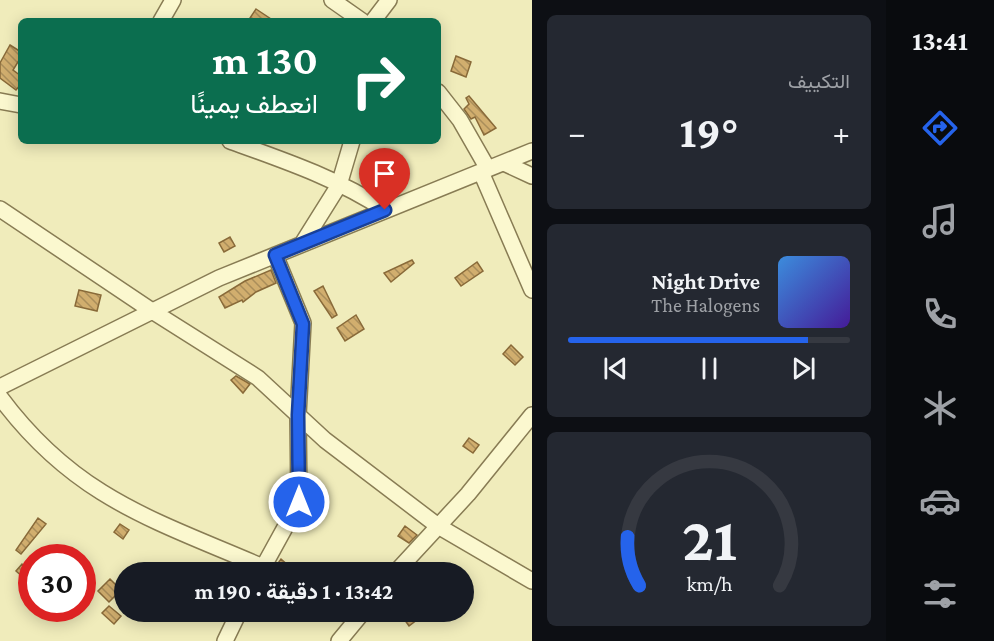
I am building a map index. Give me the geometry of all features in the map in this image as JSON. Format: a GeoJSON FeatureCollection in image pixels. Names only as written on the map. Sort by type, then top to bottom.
{"type":"FeatureCollection","features":[{"type":"Feature","properties":{"kind":"street"},"geometry":{"type":"LineString","coordinates":[[163,18],[173,0]]}},
{"type":"Feature","properties":{"kind":"street"},"geometry":{"type":"LineString","coordinates":[[332,0],[358,18]]}},
{"type":"Feature","properties":{"kind":"street"},"geometry":{"type":"LineString","coordinates":[[375,18],[389,0]]}},
{"type":"Feature","properties":{"kind":"street"},"geometry":{"type":"LineString","coordinates":[[441,96],[460,120],[485,171],[532,290]]}},
{"type":"Feature","properties":{"kind":"street"},"geometry":{"type":"LineString","coordinates":[[0,101],[18,104]]}},
{"type":"Feature","properties":{"kind":"street"},"geometry":{"type":"LineString","coordinates":[[239,144],[284,160],[365,197],[385,210]]}},
{"type":"Feature","properties":{"kind":"street"},"geometry":{"type":"LineString","coordinates":[[302,244],[339,185],[351,144]]}},
{"type":"Feature","properties":{"kind":"street"},"geometry":{"type":"LineString","coordinates":[[0,387],[219,278],[532,151]]}},
{"type":"Feature","properties":{"kind":"street"},"geometry":{"type":"LineString","coordinates":[[504,162],[532,176]]}},
{"type":"Feature","properties":{"kind":"street"},"geometry":{"type":"LineString","coordinates":[[0,208],[152,311],[258,378],[325,440],[438,526],[532,581]]}},
{"type":"Feature","properties":{"kind":"street"},"geometry":{"type":"LineString","coordinates":[[266,562],[299,502],[298,415],[303,324],[275,255]]}},
{"type":"Feature","properties":{"kind":"street"},"geometry":{"type":"LineString","coordinates":[[0,397],[20,424],[66,469],[113,502],[244,562]]}},
{"type":"Feature","properties":{"kind":"street"},"geometry":{"type":"LineString","coordinates":[[405,562],[468,495],[532,416]]}},
{"type":"Feature","properties":{"kind":"street"},"geometry":{"type":"LineString","coordinates":[[225,641],[234,622]]}},
{"type":"Feature","properties":{"kind":"street"},"geometry":{"type":"LineString","coordinates":[[339,641],[355,622]]}},
{"type":"Feature","properties":{"kind":"building"},"geometry":{"type":"Polygon","coordinates":[[[256,9],[270,18],[250,18],[256,9]]]}},
{"type":"Feature","properties":{"kind":"building"},"geometry":{"type":"Polygon","coordinates":[[[10,45],[18,50],[18,62],[13,70],[18,74],[16,90],[0,78],[0,63],[10,45]]]}},
{"type":"Feature","properties":{"kind":"building"},"geometry":{"type":"Polygon","coordinates":[[[456,56],[471,62],[466,77],[451,71],[456,56]]]}},
{"type":"Feature","properties":{"kind":"building"},"geometry":{"type":"Polygon","coordinates":[[[469,96],[496,128],[484,135],[475,117],[471,119],[464,109],[469,104],[466,98],[469,96]]]}},
{"type":"Feature","properties":{"kind":"building"},"geometry":{"type":"Polygon","coordinates":[[[230,237],[235,246],[224,252],[219,243],[230,237]]]}},
{"type":"Feature","properties":{"kind":"building"},"geometry":{"type":"Polygon","coordinates":[[[412,260],[414,263],[391,282],[384,273],[412,260]]]}},
{"type":"Feature","properties":{"kind":"building"},"geometry":{"type":"Polygon","coordinates":[[[477,262],[483,271],[461,286],[455,278],[477,262]]]}},
{"type":"Feature","properties":{"kind":"building"},"geometry":{"type":"Polygon","coordinates":[[[271,270],[276,283],[256,292],[243,302],[242,300],[225,308],[219,297],[245,281],[271,270]]]}},
{"type":"Feature","properties":{"kind":"building"},"geometry":{"type":"Polygon","coordinates":[[[323,286],[337,315],[332,318],[314,291],[323,286]]]}},
{"type":"Feature","properties":{"kind":"building"},"geometry":{"type":"Polygon","coordinates":[[[79,290],[101,295],[97,311],[75,306],[79,290]]]}},
{"type":"Feature","properties":{"kind":"building"},"geometry":{"type":"Polygon","coordinates":[[[356,315],[364,329],[345,341],[337,328],[356,315]]]}},
{"type":"Feature","properties":{"kind":"building"},"geometry":{"type":"Polygon","coordinates":[[[511,345],[523,357],[515,365],[503,354],[511,345]]]}},
{"type":"Feature","properties":{"kind":"building"},"geometry":{"type":"Polygon","coordinates":[[[236,376],[250,384],[243,393],[231,380],[236,376]]]}},
{"type":"Feature","properties":{"kind":"building"},"geometry":{"type":"Polygon","coordinates":[[[469,438],[479,445],[473,453],[463,446],[469,438]]]}},
{"type":"Feature","properties":{"kind":"building"},"geometry":{"type":"Polygon","coordinates":[[[38,518],[46,524],[29,544],[20,544],[38,518]]]}},
{"type":"Feature","properties":{"kind":"building"},"geometry":{"type":"Polygon","coordinates":[[[120,524],[129,530],[123,539],[114,532],[120,524]]]}},
{"type":"Feature","properties":{"kind":"building"},"geometry":{"type":"Polygon","coordinates":[[[405,526],[417,535],[409,543],[398,536],[405,526]]]}},
{"type":"Feature","properties":{"kind":"building"},"geometry":{"type":"Polygon","coordinates":[[[110,579],[114,583],[114,597],[109,602],[98,591],[110,579]]]}},
{"type":"Feature","properties":{"kind":"building"},"geometry":{"type":"Polygon","coordinates":[[[109,606],[114,610],[116,622],[114,624],[102,613],[109,606]]]}},
{"type":"Feature","properties":{"kind":"route"},"geometry":{"type":"LineString","coordinates":[[299,502],[298,415],[303,324],[275,255],[385,210]]}}]}
